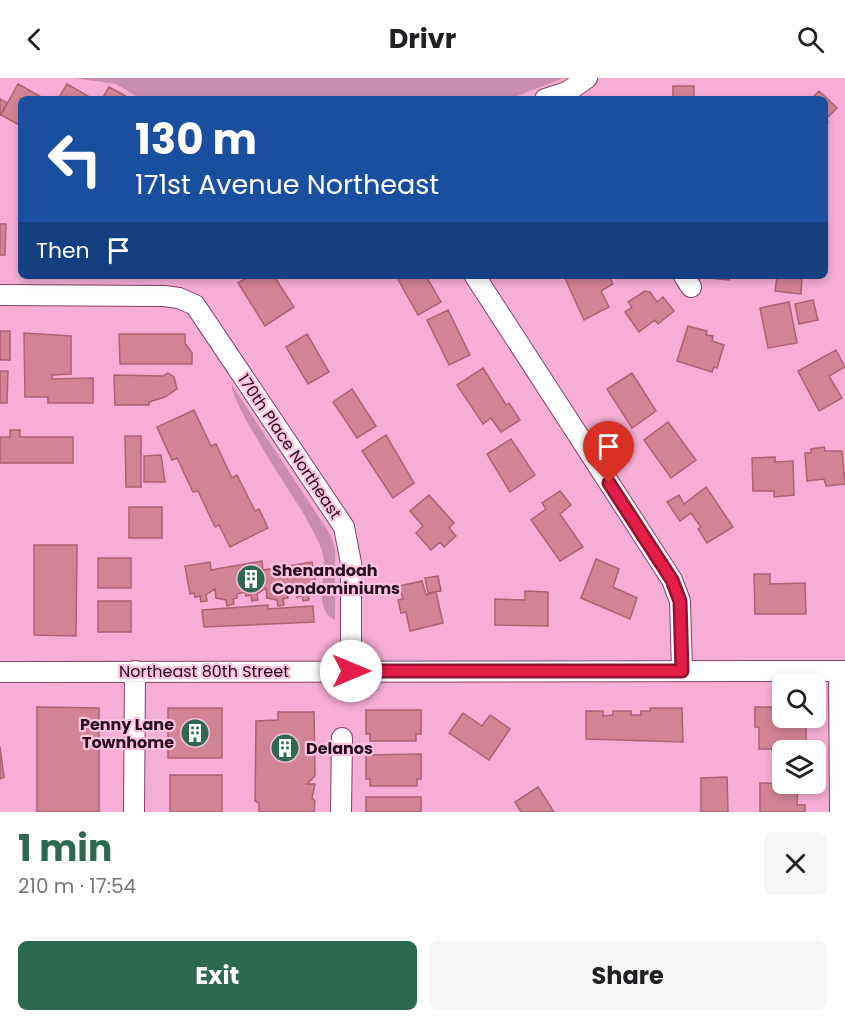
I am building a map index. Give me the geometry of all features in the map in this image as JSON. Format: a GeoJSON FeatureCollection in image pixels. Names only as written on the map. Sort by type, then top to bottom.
{"type":"FeatureCollection","features":[{"type":"Feature","properties":{"kind":"street"},"geometry":{"type":"LineString","coordinates":[[570,95],[587,78]]}},
{"type":"Feature","properties":{"kind":"street"},"geometry":{"type":"LineString","coordinates":[[477,279],[672,580],[680,601],[682,671]]}},
{"type":"Feature","properties":{"kind":"street","name":"170th Place Northeast"},"geometry":{"type":"LineString","coordinates":[[0,295],[164,296],[179,298],[195,305],[344,527],[351,563],[351,671]]}},
{"type":"Feature","properties":{"kind":"street"},"geometry":{"type":"LineString","coordinates":[[135,671],[135,812]]}},
{"type":"Feature","properties":{"kind":"street"},"geometry":{"type":"LineString","coordinates":[[840,812],[842,671]]}},
{"type":"Feature","properties":{"kind":"street","name":"Northeast 80th Street"},"geometry":{"type":"LineString","coordinates":[[0,672],[842,671]]}},
{"type":"Feature","properties":{"kind":"street"},"geometry":{"type":"LineString","coordinates":[[341,812],[342,738]]}},
{"type":"Feature","properties":{"kind":"shaded area"},"geometry":{"type":"Polygon","coordinates":[[[74,78],[564,78],[517,96],[136,96],[116,84],[74,78]]]}},
{"type":"Feature","properties":{"kind":"shaded area"},"geometry":{"type":"Polygon","coordinates":[[[232,385],[330,534],[335,549],[335,620],[328,614],[322,599],[324,562],[319,544],[305,516],[240,409],[232,385]]]}},
{"type":"Feature","properties":{"kind":"building"},"geometry":{"type":"Polygon","coordinates":[[[18,84],[40,96],[18,96],[18,124],[1,115],[18,84]]]}},
{"type":"Feature","properties":{"kind":"building"},"geometry":{"type":"Polygon","coordinates":[[[67,84],[88,96],[60,96],[67,84]]]}},
{"type":"Feature","properties":{"kind":"building"},"geometry":{"type":"Polygon","coordinates":[[[673,86],[694,86],[694,96],[673,96],[673,86]]]}},
{"type":"Feature","properties":{"kind":"building"},"geometry":{"type":"Polygon","coordinates":[[[109,87],[126,96],[104,96],[109,87]]]}},
{"type":"Feature","properties":{"kind":"building"},"geometry":{"type":"Polygon","coordinates":[[[819,91],[824,96],[814,96],[819,91]]]}},
{"type":"Feature","properties":{"kind":"building"},"geometry":{"type":"Polygon","coordinates":[[[0,99],[7,103],[0,115],[0,99]]]}},
{"type":"Feature","properties":{"kind":"building"},"geometry":{"type":"Polygon","coordinates":[[[828,100],[837,108],[828,117],[828,100]]]}},
{"type":"Feature","properties":{"kind":"building"},"geometry":{"type":"Polygon","coordinates":[[[0,224],[6,224],[5,255],[0,255],[0,224]]]}},
{"type":"Feature","properties":{"kind":"building"},"geometry":{"type":"Polygon","coordinates":[[[244,279],[276,279],[294,307],[265,326],[238,283],[244,279]]]}},
{"type":"Feature","properties":{"kind":"building"},"geometry":{"type":"Polygon","coordinates":[[[398,279],[428,279],[441,302],[418,315],[398,279]]]}},
{"type":"Feature","properties":{"kind":"building"},"geometry":{"type":"Polygon","coordinates":[[[565,279],[610,279],[613,284],[601,291],[609,307],[584,320],[565,279]]]}},
{"type":"Feature","properties":{"kind":"building"},"geometry":{"type":"Polygon","coordinates":[[[777,279],[802,279],[801,294],[775,291],[777,279]]]}},
{"type":"Feature","properties":{"kind":"building"},"geometry":{"type":"Polygon","coordinates":[[[645,291],[650,292],[657,302],[663,297],[674,311],[658,324],[655,320],[639,332],[625,312],[632,307],[628,302],[645,291]]]}},
{"type":"Feature","properties":{"kind":"building"},"geometry":{"type":"Polygon","coordinates":[[[813,300],[818,320],[799,324],[795,304],[813,300]]]}},
{"type":"Feature","properties":{"kind":"building"},"geometry":{"type":"Polygon","coordinates":[[[789,302],[797,343],[768,348],[760,308],[789,302]]]}},
{"type":"Feature","properties":{"kind":"building"},"geometry":{"type":"Polygon","coordinates":[[[448,310],[470,355],[449,365],[427,320],[448,310]]]}},
{"type":"Feature","properties":{"kind":"building"},"geometry":{"type":"Polygon","coordinates":[[[688,326],[707,331],[706,335],[713,336],[712,341],[724,345],[717,368],[714,367],[712,372],[677,361],[688,326]]]}},
{"type":"Feature","properties":{"kind":"building"},"geometry":{"type":"Polygon","coordinates":[[[0,331],[10,331],[10,360],[0,360],[0,331]]]}},
{"type":"Feature","properties":{"kind":"building"},"geometry":{"type":"Polygon","coordinates":[[[24,333],[71,336],[71,374],[52,375],[52,379],[93,378],[93,403],[48,403],[48,397],[25,397],[24,333]]]}},
{"type":"Feature","properties":{"kind":"building"},"geometry":{"type":"Polygon","coordinates":[[[119,334],[185,334],[185,343],[192,353],[192,364],[120,364],[119,334]]]}},
{"type":"Feature","properties":{"kind":"building"},"geometry":{"type":"Polygon","coordinates":[[[307,334],[329,372],[308,384],[286,347],[307,334]]]}},
{"type":"Feature","properties":{"kind":"building"},"geometry":{"type":"Polygon","coordinates":[[[836,350],[845,367],[829,376],[842,398],[819,411],[798,371],[836,350]]]}},
{"type":"Feature","properties":{"kind":"building"},"geometry":{"type":"Polygon","coordinates":[[[483,368],[506,405],[509,403],[520,420],[501,432],[491,418],[483,424],[457,385],[483,368]]]}},
{"type":"Feature","properties":{"kind":"building"},"geometry":{"type":"Polygon","coordinates":[[[0,371],[8,371],[7,403],[0,403],[0,371]]]}},
{"type":"Feature","properties":{"kind":"building"},"geometry":{"type":"Polygon","coordinates":[[[168,373],[174,377],[177,389],[165,397],[149,402],[149,405],[115,405],[114,375],[163,376],[168,373]]]}},
{"type":"Feature","properties":{"kind":"building"},"geometry":{"type":"Polygon","coordinates":[[[632,373],[656,411],[632,428],[607,389],[632,373]]]}},
{"type":"Feature","properties":{"kind":"building"},"geometry":{"type":"Polygon","coordinates":[[[352,389],[376,426],[357,438],[333,402],[352,389]]]}},
{"type":"Feature","properties":{"kind":"building"},"geometry":{"type":"Polygon","coordinates":[[[194,410],[211,446],[216,444],[232,478],[237,475],[255,511],[259,509],[268,528],[230,547],[219,525],[215,527],[198,491],[193,492],[177,458],[172,460],[157,427],[194,410]]]}},
{"type":"Feature","properties":{"kind":"building"},"geometry":{"type":"Polygon","coordinates":[[[668,422],[696,460],[671,478],[644,440],[668,422]]]}},
{"type":"Feature","properties":{"kind":"building"},"geometry":{"type":"Polygon","coordinates":[[[10,430],[20,430],[20,437],[73,437],[73,463],[0,463],[0,437],[10,437],[10,430]]]}},
{"type":"Feature","properties":{"kind":"building"},"geometry":{"type":"Polygon","coordinates":[[[386,435],[414,483],[393,498],[362,451],[386,435]]]}},
{"type":"Feature","properties":{"kind":"building"},"geometry":{"type":"Polygon","coordinates":[[[125,436],[141,436],[141,487],[126,487],[125,436]]]}},
{"type":"Feature","properties":{"kind":"building"},"geometry":{"type":"Polygon","coordinates":[[[511,439],[535,475],[510,492],[487,454],[511,439]]]}},
{"type":"Feature","properties":{"kind":"building"},"geometry":{"type":"Polygon","coordinates":[[[824,447],[825,451],[842,451],[845,484],[826,486],[824,479],[807,481],[805,453],[811,453],[811,449],[824,447]]]}},
{"type":"Feature","properties":{"kind":"building"},"geometry":{"type":"Polygon","coordinates":[[[161,455],[165,482],[144,482],[144,456],[161,455]]]}},
{"type":"Feature","properties":{"kind":"building"},"geometry":{"type":"Polygon","coordinates":[[[775,457],[775,462],[793,461],[794,495],[774,497],[774,491],[753,491],[752,458],[775,457]]]}},
{"type":"Feature","properties":{"kind":"building"},"geometry":{"type":"Polygon","coordinates":[[[706,487],[733,527],[707,543],[698,529],[701,527],[691,513],[680,521],[667,502],[679,495],[684,504],[706,487]]]}},
{"type":"Feature","properties":{"kind":"building"},"geometry":{"type":"Polygon","coordinates":[[[560,491],[571,505],[560,514],[583,547],[560,561],[531,520],[546,509],[542,503],[560,491]]]}},
{"type":"Feature","properties":{"kind":"building"},"geometry":{"type":"Polygon","coordinates":[[[429,495],[454,523],[449,528],[456,536],[444,547],[440,542],[431,550],[416,533],[423,526],[410,511],[429,495]]]}},
{"type":"Feature","properties":{"kind":"building"},"geometry":{"type":"Polygon","coordinates":[[[129,507],[162,507],[162,538],[129,538],[129,507]]]}},
{"type":"Feature","properties":{"kind":"building"},"geometry":{"type":"Polygon","coordinates":[[[34,545],[77,545],[76,636],[34,635],[34,545]]]}},
{"type":"Feature","properties":{"kind":"building"},"geometry":{"type":"Polygon","coordinates":[[[98,558],[131,558],[131,588],[98,588],[98,558]]]}},
{"type":"Feature","properties":{"kind":"building"},"geometry":{"type":"Polygon","coordinates":[[[596,559],[619,569],[613,587],[637,598],[630,619],[581,598],[596,559]]]}},
{"type":"Feature","properties":{"kind":"building","name":"Shenandoah Condominiums"},"geometry":{"type":"Polygon","coordinates":[[[262,561],[263,570],[312,562],[317,589],[308,595],[309,600],[303,601],[302,596],[297,597],[296,593],[287,594],[288,598],[283,599],[284,605],[278,606],[277,600],[267,598],[266,588],[257,594],[258,600],[252,601],[251,595],[246,596],[245,592],[237,594],[237,598],[233,599],[234,604],[227,606],[226,600],[216,598],[215,589],[206,595],[207,601],[201,602],[200,596],[195,597],[194,593],[190,594],[185,566],[210,562],[211,570],[262,561]]]}},
{"type":"Feature","properties":{"kind":"building"},"geometry":{"type":"Polygon","coordinates":[[[754,574],[770,574],[770,584],[805,583],[806,614],[755,614],[754,574]]]}},
{"type":"Feature","properties":{"kind":"building"},"geometry":{"type":"Polygon","coordinates":[[[438,576],[441,591],[428,593],[425,578],[438,576]]]}},
{"type":"Feature","properties":{"kind":"building"},"geometry":{"type":"Polygon","coordinates":[[[422,581],[426,595],[436,592],[443,623],[410,631],[406,612],[401,613],[398,600],[403,599],[399,586],[422,581]]]}},
{"type":"Feature","properties":{"kind":"building"},"geometry":{"type":"Polygon","coordinates":[[[525,591],[548,592],[548,626],[495,625],[495,599],[525,600],[525,591]]]}},
{"type":"Feature","properties":{"kind":"building"},"geometry":{"type":"Polygon","coordinates":[[[98,601],[131,601],[131,632],[98,632],[98,601]]]}},
{"type":"Feature","properties":{"kind":"building"},"geometry":{"type":"Polygon","coordinates":[[[268,605],[268,609],[313,606],[314,622],[204,627],[202,610],[268,605]]]}},
{"type":"Feature","properties":{"kind":"building"},"geometry":{"type":"Polygon","coordinates":[[[37,707],[99,708],[99,812],[37,812],[37,707]]]}},
{"type":"Feature","properties":{"kind":"building"},"geometry":{"type":"Polygon","coordinates":[[[755,707],[772,707],[772,728],[806,728],[806,740],[772,740],[772,749],[759,749],[759,727],[755,727],[755,707]]]}},
{"type":"Feature","properties":{"kind":"building","name":"Penny Lane Townhome"},"geometry":{"type":"Polygon","coordinates":[[[168,708],[222,708],[222,758],[168,758],[168,708]]]}},
{"type":"Feature","properties":{"kind":"building"},"geometry":{"type":"Polygon","coordinates":[[[650,708],[682,708],[683,742],[586,739],[586,711],[603,711],[603,716],[613,715],[613,711],[631,711],[631,715],[641,715],[641,711],[650,711],[650,708]]]}},
{"type":"Feature","properties":{"kind":"building"},"geometry":{"type":"Polygon","coordinates":[[[366,710],[421,710],[421,734],[416,734],[416,741],[370,741],[370,734],[366,734],[366,710]]]}},
{"type":"Feature","properties":{"kind":"building","name":"Delanos"},"geometry":{"type":"Polygon","coordinates":[[[278,712],[314,712],[315,776],[307,784],[315,784],[312,798],[315,801],[314,812],[259,812],[259,803],[255,801],[256,721],[278,720],[278,712]]]}},
{"type":"Feature","properties":{"kind":"building"},"geometry":{"type":"Polygon","coordinates":[[[463,713],[482,726],[490,715],[510,729],[489,760],[449,733],[463,713]]]}},
{"type":"Feature","properties":{"kind":"building"},"geometry":{"type":"Polygon","coordinates":[[[0,747],[4,777],[0,779],[0,747]]]}},
{"type":"Feature","properties":{"kind":"building"},"geometry":{"type":"Polygon","coordinates":[[[421,754],[421,779],[417,779],[417,786],[370,786],[370,779],[366,779],[366,755],[421,754]]]}},
{"type":"Feature","properties":{"kind":"building","name":"Penny Lane Townhome"},"geometry":{"type":"Polygon","coordinates":[[[170,775],[222,775],[222,812],[170,812],[170,775]]]}},
{"type":"Feature","properties":{"kind":"building"},"geometry":{"type":"Polygon","coordinates":[[[727,777],[728,812],[701,812],[701,778],[727,777]]]}},
{"type":"Feature","properties":{"kind":"building"},"geometry":{"type":"Polygon","coordinates":[[[760,783],[772,783],[772,794],[798,794],[797,805],[805,805],[805,812],[760,812],[760,783]]]}},
{"type":"Feature","properties":{"kind":"building"},"geometry":{"type":"Polygon","coordinates":[[[538,787],[554,812],[521,812],[515,802],[538,787]]]}},
{"type":"Feature","properties":{"kind":"building"},"geometry":{"type":"Polygon","coordinates":[[[366,797],[421,797],[421,812],[366,812],[366,797]]]}},
{"type":"Feature","properties":{"kind":"place","name":"Shenandoah Condominiums"},"geometry":{"type":"Point","coordinates":[251,579]}},
{"type":"Feature","properties":{"kind":"place","name":"Penny Lane Townhome"},"geometry":{"type":"Point","coordinates":[195,733]}},
{"type":"Feature","properties":{"kind":"place","name":"Delanos"},"geometry":{"type":"Point","coordinates":[285,748]}},
{"type":"Feature","properties":{"kind":"route"},"geometry":{"type":"LineString","coordinates":[[351,671],[682,671],[680,601],[672,580],[609,483]]}}]}
